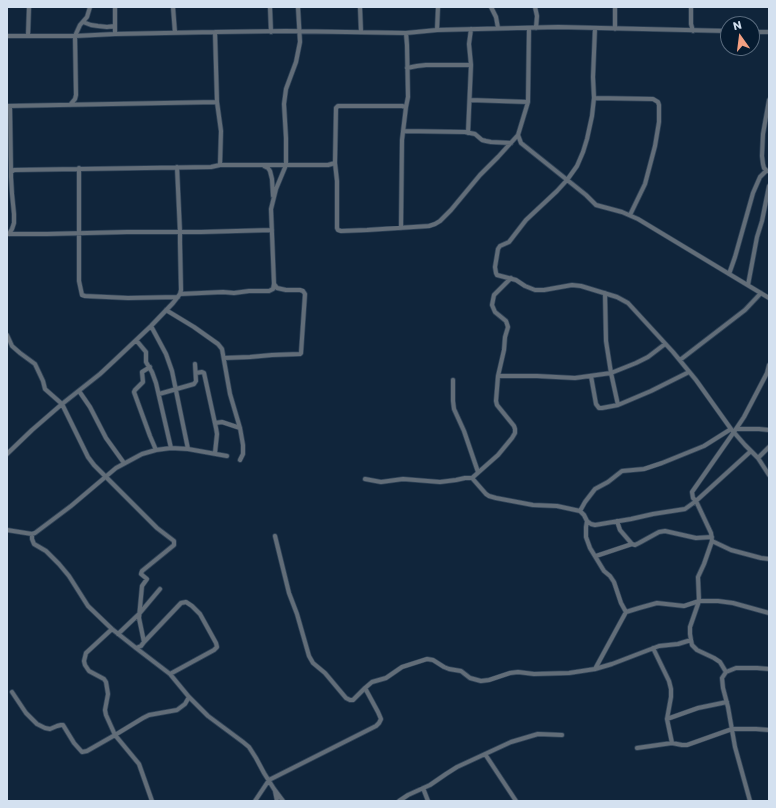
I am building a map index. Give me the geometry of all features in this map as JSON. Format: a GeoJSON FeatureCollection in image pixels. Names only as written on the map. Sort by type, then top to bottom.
{"type":"FeatureCollection","features":[{"type":"Feature","properties":{"kind":"street"},"geometry":{"type":"LineString","coordinates":[[28,36],[29,7]]}},
{"type":"Feature","properties":{"kind":"street"},"geometry":{"type":"LineString","coordinates":[[70,105],[75,99],[76,95],[75,36],[77,29],[87,17],[90,7]]}},
{"type":"Feature","properties":{"kind":"street"},"geometry":{"type":"LineString","coordinates":[[115,7],[115,34]]}},
{"type":"Feature","properties":{"kind":"street"},"geometry":{"type":"LineString","coordinates":[[173,7],[175,33]]}},
{"type":"Feature","properties":{"kind":"street"},"geometry":{"type":"LineString","coordinates":[[270,7],[271,32]]}},
{"type":"Feature","properties":{"kind":"street"},"geometry":{"type":"LineString","coordinates":[[79,168],[79,281],[81,294],[83,296],[128,298],[222,292],[234,293],[269,291],[273,289],[271,209],[276,189],[286,165],[284,104],[286,89],[296,62],[300,42],[298,7]]}},
{"type":"Feature","properties":{"kind":"street"},"geometry":{"type":"LineString","coordinates":[[360,7],[361,32]]}},
{"type":"Feature","properties":{"kind":"street"},"geometry":{"type":"LineString","coordinates":[[437,30],[438,7]]}},
{"type":"Feature","properties":{"kind":"street"},"geometry":{"type":"LineString","coordinates":[[491,7],[496,17],[498,28]]}},
{"type":"Feature","properties":{"kind":"street"},"geometry":{"type":"LineString","coordinates":[[535,7],[537,16],[536,28]]}},
{"type":"Feature","properties":{"kind":"street"},"geometry":{"type":"LineString","coordinates":[[615,7],[615,29]]}},
{"type":"Feature","properties":{"kind":"street"},"geometry":{"type":"LineString","coordinates":[[691,7],[691,24],[693,30]]}},
{"type":"Feature","properties":{"kind":"street"},"geometry":{"type":"LineString","coordinates":[[83,22],[98,26],[115,26]]}},
{"type":"Feature","properties":{"kind":"street"},"geometry":{"type":"LineString","coordinates":[[7,36],[75,36],[215,32],[406,33],[437,30],[558,27],[720,31]]}},
{"type":"Feature","properties":{"kind":"street"},"geometry":{"type":"LineString","coordinates":[[406,107],[338,106],[336,108],[335,163],[337,177],[338,230],[429,226],[435,224],[451,210],[480,175],[518,135],[528,102],[529,28]]}},
{"type":"Feature","properties":{"kind":"street"},"geometry":{"type":"LineString","coordinates":[[595,28],[593,77],[594,98],[587,139],[583,152],[577,166],[567,180],[526,220],[509,242],[500,246],[498,249],[495,267],[496,274],[516,280],[534,290],[544,290],[572,285],[581,286],[617,297],[628,303],[680,360],[733,430],[758,458],[769,475]]}},
{"type":"Feature","properties":{"kind":"street"},"geometry":{"type":"LineString","coordinates":[[468,132],[471,65],[469,44],[471,29]]}},
{"type":"Feature","properties":{"kind":"street"},"geometry":{"type":"LineString","coordinates":[[215,32],[217,102],[221,131],[220,165]]}},
{"type":"Feature","properties":{"kind":"street"},"geometry":{"type":"LineString","coordinates":[[401,228],[402,140],[408,97],[406,33]]}},
{"type":"Feature","properties":{"kind":"street"},"geometry":{"type":"LineString","coordinates":[[407,68],[426,65],[471,65]]}},
{"type":"Feature","properties":{"kind":"street"},"geometry":{"type":"LineString","coordinates":[[594,98],[653,99],[658,102],[659,105],[659,122],[655,146],[645,184],[630,214]]}},
{"type":"Feature","properties":{"kind":"street"},"geometry":{"type":"LineString","coordinates":[[470,100],[528,102]]}},
{"type":"Feature","properties":{"kind":"street"},"geometry":{"type":"LineString","coordinates":[[729,274],[753,193],[760,177],[768,171],[762,164],[762,156],[763,134],[769,100]]}},
{"type":"Feature","properties":{"kind":"street"},"geometry":{"type":"LineString","coordinates":[[8,234],[14,223],[12,194],[9,178],[11,172],[9,106],[217,102]]}},
{"type":"Feature","properties":{"kind":"street"},"geometry":{"type":"LineString","coordinates":[[403,131],[468,132],[475,134],[482,140],[511,143]]}},
{"type":"Feature","properties":{"kind":"street"},"geometry":{"type":"LineString","coordinates":[[518,135],[520,143],[586,195],[596,205],[630,214],[769,298]]}},
{"type":"Feature","properties":{"kind":"street"},"geometry":{"type":"LineString","coordinates":[[11,172],[14,170],[79,168],[220,165],[328,165],[335,163]]}},
{"type":"Feature","properties":{"kind":"street"},"geometry":{"type":"LineString","coordinates":[[264,166],[268,168],[271,175],[273,201]]}},
{"type":"Feature","properties":{"kind":"street"},"geometry":{"type":"LineString","coordinates":[[7,454],[62,404],[100,374],[151,326],[179,295],[181,285],[177,167]]}},
{"type":"Feature","properties":{"kind":"street"},"geometry":{"type":"LineString","coordinates":[[748,285],[769,186]]}},
{"type":"Feature","properties":{"kind":"street"},"geometry":{"type":"LineString","coordinates":[[8,234],[272,230]]}},
{"type":"Feature","properties":{"kind":"street"},"geometry":{"type":"LineString","coordinates":[[365,480],[381,482],[403,479],[440,482],[472,478],[498,455],[512,438],[515,433],[514,426],[497,405],[496,397],[498,376],[508,327],[506,321],[495,312],[492,305],[494,295],[510,278]]}},
{"type":"Feature","properties":{"kind":"street"},"geometry":{"type":"LineString","coordinates":[[224,358],[302,353],[305,294],[300,290],[286,290],[277,288],[274,284]]}},
{"type":"Feature","properties":{"kind":"street"},"geometry":{"type":"LineString","coordinates":[[604,294],[605,334],[618,405]]}},
{"type":"Feature","properties":{"kind":"street"},"geometry":{"type":"LineString","coordinates":[[680,360],[745,310],[761,294]]}},
{"type":"Feature","properties":{"kind":"street"},"geometry":{"type":"LineString","coordinates":[[166,310],[194,327],[222,348],[230,394],[240,428],[243,445],[240,460]]}},
{"type":"Feature","properties":{"kind":"street"},"geometry":{"type":"LineString","coordinates":[[151,326],[169,360],[188,449]]}},
{"type":"Feature","properties":{"kind":"street"},"geometry":{"type":"LineString","coordinates":[[7,335],[12,346],[20,354],[35,364],[45,389],[62,404],[88,457],[157,528],[175,542],[174,545],[141,574],[147,580],[142,586],[139,614],[139,622],[144,642]]}},
{"type":"Feature","properties":{"kind":"street"},"geometry":{"type":"LineString","coordinates":[[136,340],[146,352],[146,362],[150,367],[156,383],[171,448]]}},
{"type":"Feature","properties":{"kind":"street"},"geometry":{"type":"LineString","coordinates":[[498,376],[575,378],[611,373],[642,360],[665,344]]}},
{"type":"Feature","properties":{"kind":"street"},"geometry":{"type":"LineString","coordinates":[[159,394],[195,383],[195,364]]}},
{"type":"Feature","properties":{"kind":"street"},"geometry":{"type":"LineString","coordinates":[[726,672],[720,662],[697,650],[692,644],[691,640],[690,627],[699,601],[698,577],[712,539],[706,522],[692,495],[693,490],[733,430],[761,384],[767,373],[769,365]]}},
{"type":"Feature","properties":{"kind":"street"},"geometry":{"type":"LineString","coordinates":[[150,367],[142,372],[143,382],[134,392],[156,450]]}},
{"type":"Feature","properties":{"kind":"street"},"geometry":{"type":"LineString","coordinates":[[591,376],[596,404],[599,408],[602,408],[618,405],[652,392],[689,372]]}},
{"type":"Feature","properties":{"kind":"street"},"geometry":{"type":"LineString","coordinates":[[196,373],[204,373],[217,434],[215,453]]}},
{"type":"Feature","properties":{"kind":"street"},"geometry":{"type":"LineString","coordinates":[[453,380],[454,409],[464,431],[478,472]]}},
{"type":"Feature","properties":{"kind":"street"},"geometry":{"type":"LineString","coordinates":[[79,391],[106,438],[124,463]]}},
{"type":"Feature","properties":{"kind":"street"},"geometry":{"type":"LineString","coordinates":[[215,423],[223,422],[240,428]]}},
{"type":"Feature","properties":{"kind":"street"},"geometry":{"type":"LineString","coordinates":[[580,511],[584,502],[595,489],[608,482],[622,471],[644,469],[662,464],[704,446],[733,430],[769,430]]}},
{"type":"Feature","properties":{"kind":"street"},"geometry":{"type":"LineString","coordinates":[[758,458],[769,447]]}},
{"type":"Feature","properties":{"kind":"street"},"geometry":{"type":"LineString","coordinates":[[7,530],[32,534],[40,530],[106,476],[124,463],[142,454],[171,448],[188,449],[227,456]]}},
{"type":"Feature","properties":{"kind":"street"},"geometry":{"type":"LineString","coordinates":[[472,478],[486,494],[496,498],[533,505],[557,506],[580,511],[587,521],[595,525],[684,509],[696,502],[751,451]]}},
{"type":"Feature","properties":{"kind":"street"},"geometry":{"type":"LineString","coordinates":[[587,521],[586,537],[590,548],[604,571],[614,582],[621,603],[626,612]]}},
{"type":"Feature","properties":{"kind":"street"},"geometry":{"type":"LineString","coordinates":[[617,522],[620,530],[632,544]]}},
{"type":"Feature","properties":{"kind":"street"},"geometry":{"type":"LineString","coordinates":[[596,556],[632,544],[639,544],[659,532],[665,531],[696,538],[712,539],[731,550],[769,559]]}},
{"type":"Feature","properties":{"kind":"street"},"geometry":{"type":"LineString","coordinates":[[32,534],[34,544],[46,551],[59,564],[69,576],[88,606],[118,634],[170,674],[189,697],[208,716],[249,747],[283,801]]}},
{"type":"Feature","properties":{"kind":"street"},"geometry":{"type":"LineString","coordinates":[[275,536],[289,593],[313,663],[325,673],[346,698],[350,700],[353,700],[372,682],[386,678],[402,667],[415,662],[430,659],[448,669],[461,671],[470,678],[481,681],[518,672],[534,674],[569,673],[595,669],[653,648],[691,640]]}},
{"type":"Feature","properties":{"kind":"street"},"geometry":{"type":"LineString","coordinates":[[118,634],[139,614],[160,589]]}},
{"type":"Feature","properties":{"kind":"street"},"geometry":{"type":"LineString","coordinates":[[595,669],[626,612],[657,603],[684,606],[699,601],[718,600],[769,613]]}},
{"type":"Feature","properties":{"kind":"street"},"geometry":{"type":"LineString","coordinates":[[136,648],[141,646],[181,603],[186,602],[192,606],[200,614],[217,647],[170,674]]}},
{"type":"Feature","properties":{"kind":"street"},"geometry":{"type":"LineString","coordinates":[[112,629],[86,653],[84,661],[89,671],[104,679],[106,682],[108,694],[105,710],[106,715],[116,736],[139,764],[152,801]]}},
{"type":"Feature","properties":{"kind":"street"},"geometry":{"type":"LineString","coordinates":[[653,648],[669,681],[671,689],[667,719],[672,743]]}},
{"type":"Feature","properties":{"kind":"street"},"geometry":{"type":"LineString","coordinates":[[750,801],[735,747],[722,678],[726,672],[736,668],[769,669]]}},
{"type":"Feature","properties":{"kind":"street"},"geometry":{"type":"LineString","coordinates":[[256,801],[269,780],[376,726],[379,723],[381,719],[365,688]]}},
{"type":"Feature","properties":{"kind":"street"},"geometry":{"type":"LineString","coordinates":[[12,692],[26,713],[37,724],[50,729],[63,725],[74,743],[82,752],[87,751],[116,736],[149,715],[177,710],[185,704],[189,697]]}},
{"type":"Feature","properties":{"kind":"street"},"geometry":{"type":"LineString","coordinates":[[667,719],[698,708],[727,702]]}},
{"type":"Feature","properties":{"kind":"street"},"geometry":{"type":"LineString","coordinates":[[637,748],[672,743],[687,745],[732,729],[769,729]]}},
{"type":"Feature","properties":{"kind":"street"},"geometry":{"type":"LineString","coordinates":[[399,801],[430,785],[457,767],[511,742],[538,734],[562,736]]}},
{"type":"Feature","properties":{"kind":"street"},"geometry":{"type":"LineString","coordinates":[[485,754],[516,801]]}},
{"type":"Feature","properties":{"kind":"street"},"geometry":{"type":"LineString","coordinates":[[274,788],[277,801]]}},
{"type":"Feature","properties":{"kind":"street"},"geometry":{"type":"LineString","coordinates":[[423,788],[428,801]]}}]}
